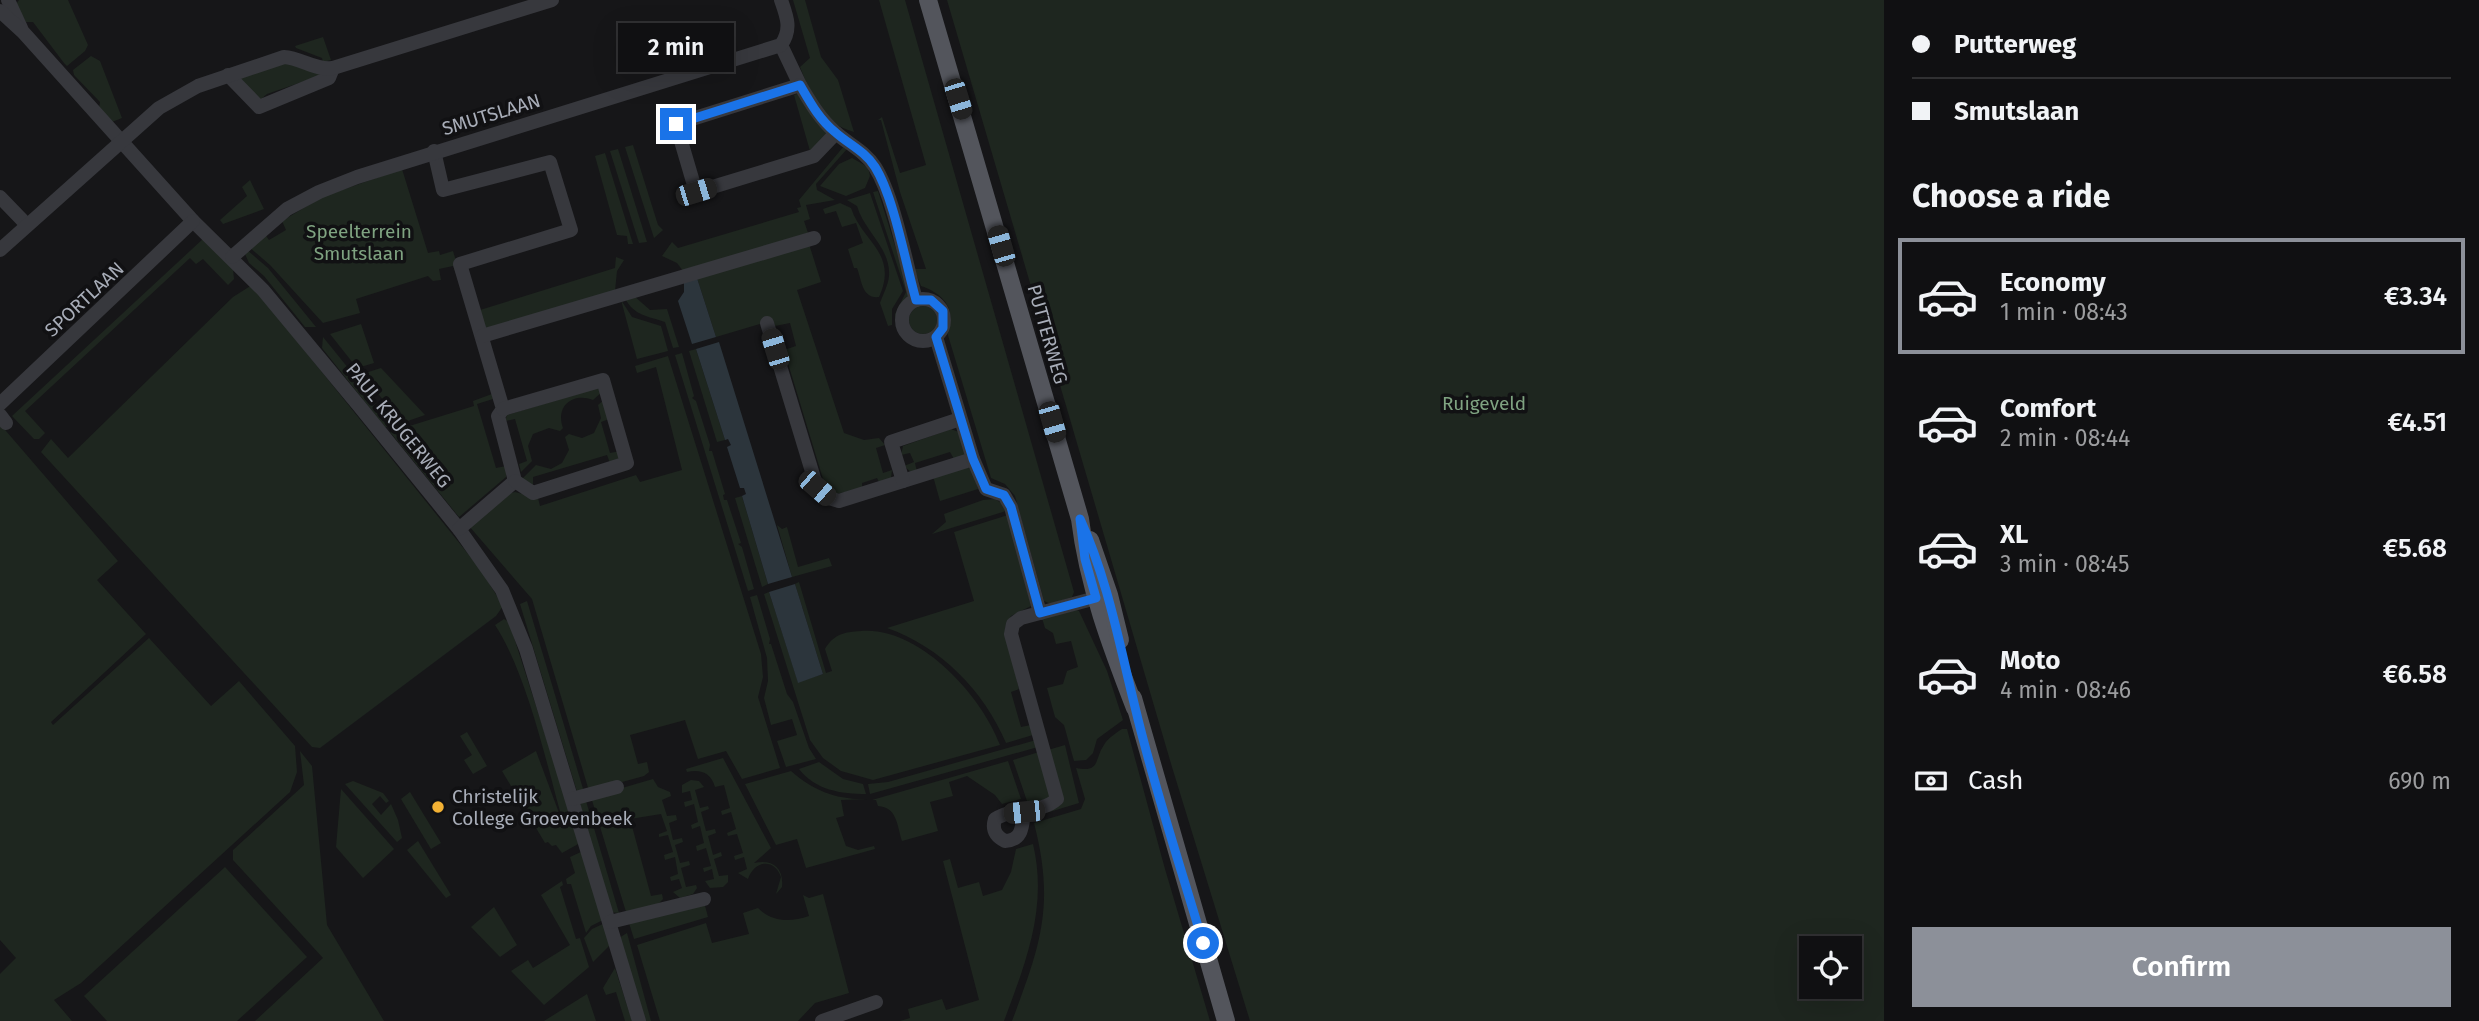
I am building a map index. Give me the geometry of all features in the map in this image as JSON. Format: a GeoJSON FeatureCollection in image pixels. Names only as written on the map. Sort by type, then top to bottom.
{"type":"FeatureCollection","features":[{"type":"Feature","properties":{"kind":"main road","name":"PUTTERWEG"},"geometry":{"type":"LineString","coordinates":[[928,0],[1080,519],[1095,551],[1109,595],[1135,708],[1226,1021]]}},
{"type":"Feature","properties":{"kind":"main road","name":"PUTTERWEG"},"geometry":{"type":"LineString","coordinates":[[1080,519],[1085,559],[1096,598],[1135,708]]}},
{"type":"Feature","properties":{"kind":"street","name":"PAUL KRUGERWEG"},"geometry":{"type":"LineString","coordinates":[[8,0],[23,32]]}},
{"type":"Feature","properties":{"kind":"street"},"geometry":{"type":"LineString","coordinates":[[0,250],[159,108],[198,86],[284,57],[296,58],[324,70],[333,68],[552,0]]}},
{"type":"Feature","properties":{"kind":"street"},"geometry":{"type":"LineString","coordinates":[[781,0],[789,22],[788,36],[782,45],[800,85],[819,117],[836,134],[863,153],[875,166],[885,187],[916,300]]}},
{"type":"Feature","properties":{"kind":"street","name":"PAUL KRUGERWEG"},"geometry":{"type":"LineString","coordinates":[[0,11],[23,32],[194,221],[272,301],[459,529],[502,590],[526,649],[639,1021]]}},
{"type":"Feature","properties":{"kind":"street","name":"SMUTSLAAN"},"geometry":{"type":"LineString","coordinates":[[232,257],[287,209],[319,192],[434,151],[782,45]]}},
{"type":"Feature","properties":{"kind":"street"},"geometry":{"type":"LineString","coordinates":[[228,75],[259,107],[329,78],[333,68]]}},
{"type":"Feature","properties":{"kind":"street"},"geometry":{"type":"LineString","coordinates":[[800,85],[676,124],[696,192],[814,156],[836,134]]}},
{"type":"Feature","properties":{"kind":"street"},"geometry":{"type":"LineString","coordinates":[[434,151],[443,190],[550,162],[571,230],[460,264],[503,409]]}},
{"type":"Feature","properties":{"kind":"street"},"geometry":{"type":"LineString","coordinates":[[0,197],[27,225]]}},
{"type":"Feature","properties":{"kind":"street","name":"SPORTLAAN"},"geometry":{"type":"LineString","coordinates":[[0,404],[194,221]]}},
{"type":"Feature","properties":{"kind":"street"},"geometry":{"type":"LineString","coordinates":[[482,336],[814,237]]}},
{"type":"Feature","properties":{"kind":"street"},"geometry":{"type":"LineString","coordinates":[[916,300],[931,300],[943,311],[943,328],[936,337],[923,341],[907,333],[902,319],[905,311],[916,300]]}},
{"type":"Feature","properties":{"kind":"street"},"geometry":{"type":"LineString","coordinates":[[767,323],[817,488],[829,498],[839,500],[973,459]]}},
{"type":"Feature","properties":{"kind":"street"},"geometry":{"type":"LineString","coordinates":[[936,337],[973,459],[986,489],[1004,495],[1011,507],[1040,613]]}},
{"type":"Feature","properties":{"kind":"street"},"geometry":{"type":"LineString","coordinates":[[603,380],[627,463],[533,493],[515,481],[498,416],[503,409],[603,380]]}},
{"type":"Feature","properties":{"kind":"street"},"geometry":{"type":"LineString","coordinates":[[903,481],[891,443],[960,419]]}},
{"type":"Feature","properties":{"kind":"street"},"geometry":{"type":"LineString","coordinates":[[459,529],[515,481]]}},
{"type":"Feature","properties":{"kind":"street"},"geometry":{"type":"LineString","coordinates":[[1024,812],[1057,799],[1011,634],[1013,624],[1021,618],[1096,598]]}},
{"type":"Feature","properties":{"kind":"street"},"geometry":{"type":"LineString","coordinates":[[572,799],[617,787]]}},
{"type":"Feature","properties":{"kind":"street"},"geometry":{"type":"LineString","coordinates":[[610,922],[704,898]]}},
{"type":"Feature","properties":{"kind":"street"},"geometry":{"type":"LineString","coordinates":[[821,1021],[876,1002]]}},
{"type":"Feature","properties":{"kind":"green space"},"geometry":{"type":"Polygon","coordinates":[[[19,0],[68,0],[88,45],[85,51],[67,66],[33,22],[26,22],[16,4],[19,0]]]}},
{"type":"Feature","properties":{"kind":"green space"},"geometry":{"type":"Polygon","coordinates":[[[793,0],[805,0],[821,57],[838,80],[854,132],[833,122],[819,107],[809,89],[800,67],[810,58],[793,0]]]}},
{"type":"Feature","properties":{"kind":"green space"},"geometry":{"type":"Polygon","coordinates":[[[879,0],[905,0],[1074,592],[1072,597],[1051,604],[1044,601],[1015,496],[1005,484],[991,478],[947,332],[951,316],[949,309],[935,293],[921,286],[914,269],[926,269],[900,192],[881,120],[878,120],[882,117],[900,173],[926,165],[879,0]]]}},
{"type":"Feature","properties":{"kind":"green space","name":"Ruigeveld"},"geometry":{"type":"Polygon","coordinates":[[[947,0],[1884,0],[1884,1021],[1250,1021],[1172,767],[947,0]]]}},
{"type":"Feature","properties":{"kind":"green space"},"geometry":{"type":"Polygon","coordinates":[[[323,37],[331,60],[323,62],[322,58],[295,46],[323,37]]]}},
{"type":"Feature","properties":{"kind":"green space"},"geometry":{"type":"Polygon","coordinates":[[[91,56],[100,61],[122,118],[112,122],[99,109],[100,102],[74,75],[73,70],[91,56]]]}},
{"type":"Feature","properties":{"kind":"green space"},"geometry":{"type":"Polygon","coordinates":[[[290,62],[322,75],[267,94],[260,100],[237,78],[290,62]]]}},
{"type":"Feature","properties":{"kind":"green space"},"geometry":{"type":"Polygon","coordinates":[[[800,93],[828,133],[810,151],[794,95],[800,93]]]}},
{"type":"Feature","properties":{"kind":"green space"},"geometry":{"type":"Polygon","coordinates":[[[633,145],[658,225],[663,230],[654,238],[625,147],[633,145]]]}},
{"type":"Feature","properties":{"kind":"green space"},"geometry":{"type":"Polygon","coordinates":[[[844,146],[847,149],[816,184],[817,190],[835,200],[806,205],[810,219],[804,221],[808,233],[683,271],[677,263],[662,256],[672,242],[678,248],[799,212],[799,200],[844,146]]]}},
{"type":"Feature","properties":{"kind":"green space"},"geometry":{"type":"Polygon","coordinates":[[[618,149],[647,242],[639,243],[610,151],[618,149]]]}},
{"type":"Feature","properties":{"kind":"green space"},"geometry":{"type":"Polygon","coordinates":[[[605,153],[633,244],[628,244],[627,236],[617,235],[595,156],[605,153]]]}},
{"type":"Feature","properties":{"kind":"green space"},"geometry":{"type":"Polygon","coordinates":[[[852,158],[868,167],[870,176],[865,188],[846,196],[820,186],[839,164],[852,158]]]}},
{"type":"Feature","properties":{"kind":"green space","name":"Speelterrein Smutslaan"},"geometry":{"type":"Polygon","coordinates":[[[402,169],[428,253],[439,251],[440,255],[453,251],[474,320],[453,266],[439,269],[441,280],[433,281],[428,276],[356,299],[360,313],[323,323],[270,265],[248,246],[264,233],[269,240],[286,230],[282,221],[322,197],[402,169]]]}},
{"type":"Feature","properties":{"kind":"green space"},"geometry":{"type":"Polygon","coordinates":[[[250,180],[264,209],[223,224],[220,220],[247,196],[242,187],[250,180]]]}},
{"type":"Feature","properties":{"kind":"green space"},"geometry":{"type":"Polygon","coordinates":[[[878,191],[910,294],[901,309],[899,321],[895,322],[895,314],[906,292],[873,192],[878,191]]]}},
{"type":"Feature","properties":{"kind":"green space"},"geometry":{"type":"Polygon","coordinates":[[[870,193],[903,291],[892,309],[892,325],[888,326],[880,303],[889,276],[886,257],[857,206],[847,200],[870,193]]]}},
{"type":"Feature","properties":{"kind":"green space"},"geometry":{"type":"Polygon","coordinates":[[[840,203],[851,208],[882,258],[884,282],[879,297],[873,297],[866,292],[848,249],[863,243],[856,223],[842,227],[836,211],[825,214],[823,209],[840,203]]]}},
{"type":"Feature","properties":{"kind":"green space"},"geometry":{"type":"Polygon","coordinates":[[[204,238],[233,269],[234,279],[228,285],[203,259],[196,264],[190,258],[25,411],[45,433],[39,439],[34,439],[12,416],[204,238]]]}},
{"type":"Feature","properties":{"kind":"green space"},"geometry":{"type":"Polygon","coordinates":[[[809,244],[821,282],[797,290],[844,433],[864,440],[879,438],[885,445],[876,448],[883,473],[892,470],[891,478],[879,482],[877,478],[862,483],[862,489],[835,494],[823,479],[784,350],[796,346],[790,323],[775,326],[773,320],[716,337],[697,278],[809,244]]]}},
{"type":"Feature","properties":{"kind":"green space"},"geometry":{"type":"Polygon","coordinates":[[[246,249],[268,268],[316,327],[305,327],[264,276],[249,263],[246,249]]]}},
{"type":"Feature","properties":{"kind":"green space"},"geometry":{"type":"Polygon","coordinates":[[[616,257],[624,260],[617,271],[615,291],[485,329],[480,310],[615,268],[616,257]]]}},
{"type":"Feature","properties":{"kind":"green space"},"geometry":{"type":"Polygon","coordinates":[[[252,285],[481,570],[503,606],[496,616],[320,748],[312,747],[41,452],[51,439],[68,458],[233,297],[252,285]]]}},
{"type":"Feature","properties":{"kind":"green space"},"geometry":{"type":"Polygon","coordinates":[[[634,296],[650,310],[667,309],[679,347],[673,348],[665,322],[642,314],[625,298],[634,296]]]}},
{"type":"Feature","properties":{"kind":"green space"},"geometry":{"type":"Polygon","coordinates":[[[621,300],[632,317],[661,326],[668,351],[637,359],[621,300]]]}},
{"type":"Feature","properties":{"kind":"green space"},"geometry":{"type":"Polygon","coordinates":[[[923,306],[933,310],[937,320],[933,330],[923,334],[913,330],[909,320],[913,310],[923,306]]]}},
{"type":"Feature","properties":{"kind":"green space"},"geometry":{"type":"Polygon","coordinates":[[[361,324],[374,363],[357,368],[330,334],[361,324]]]}},
{"type":"Feature","properties":{"kind":"green space"},"geometry":{"type":"Polygon","coordinates":[[[323,337],[396,427],[385,427],[322,348],[323,337]]]}},
{"type":"Feature","properties":{"kind":"green space"},"geometry":{"type":"Polygon","coordinates":[[[696,349],[725,440],[717,442],[689,351],[696,349]]]}},
{"type":"Feature","properties":{"kind":"green space"},"geometry":{"type":"Polygon","coordinates":[[[682,353],[694,396],[692,398],[696,401],[710,445],[709,451],[712,451],[725,494],[724,500],[727,500],[741,543],[738,544],[742,547],[754,589],[748,591],[675,355],[682,353]]]}},
{"type":"Feature","properties":{"kind":"green space"},"geometry":{"type":"Polygon","coordinates":[[[668,356],[761,654],[763,677],[758,697],[780,768],[742,779],[726,751],[698,759],[685,720],[630,735],[638,764],[647,762],[649,772],[644,776],[589,791],[532,599],[469,526],[507,494],[515,492],[538,498],[540,506],[636,475],[640,482],[682,470],[656,367],[637,373],[635,366],[668,356]]]}},
{"type":"Feature","properties":{"kind":"green space"},"geometry":{"type":"Polygon","coordinates":[[[381,368],[425,415],[402,423],[362,374],[381,368]]]}},
{"type":"Feature","properties":{"kind":"green space"},"geometry":{"type":"Polygon","coordinates":[[[597,388],[602,392],[593,400],[579,398],[564,407],[561,420],[563,428],[560,431],[549,428],[533,434],[528,446],[532,461],[521,472],[519,464],[527,461],[515,419],[505,421],[507,415],[597,388]]]}},
{"type":"Feature","properties":{"kind":"green space"},"geometry":{"type":"Polygon","coordinates":[[[492,394],[493,399],[477,404],[496,468],[506,466],[506,477],[459,517],[390,432],[474,406],[473,401],[492,394]]]}},
{"type":"Feature","properties":{"kind":"green space"},"geometry":{"type":"Polygon","coordinates":[[[605,399],[609,419],[601,422],[610,453],[621,451],[619,458],[610,463],[607,455],[533,477],[533,487],[522,479],[536,465],[551,469],[562,463],[569,450],[565,437],[569,434],[582,438],[594,433],[601,418],[598,405],[605,399]]]}},
{"type":"Feature","properties":{"kind":"green space"},"geometry":{"type":"Polygon","coordinates":[[[0,424],[118,561],[97,580],[146,634],[51,722],[53,725],[149,638],[211,706],[239,681],[295,746],[297,772],[290,792],[81,983],[54,1000],[72,1021],[0,1021],[0,974],[16,958],[0,940],[0,424]]]}},
{"type":"Feature","properties":{"kind":"green space"},"geometry":{"type":"Polygon","coordinates":[[[951,429],[961,433],[965,455],[954,459],[950,452],[915,463],[917,472],[911,472],[904,466],[914,462],[910,453],[901,455],[903,446],[951,429]]]}},
{"type":"Feature","properties":{"kind":"green space"},"geometry":{"type":"Polygon","coordinates":[[[967,467],[973,471],[978,489],[940,501],[933,476],[967,467]]]}},
{"type":"Feature","properties":{"kind":"green space"},"geometry":{"type":"Polygon","coordinates":[[[742,496],[768,584],[762,587],[735,498],[742,496]]]}},
{"type":"Feature","properties":{"kind":"green space"},"geometry":{"type":"Polygon","coordinates":[[[995,499],[1006,511],[932,534],[946,522],[944,514],[983,500],[995,499]]]}},
{"type":"Feature","properties":{"kind":"green space"},"geometry":{"type":"Polygon","coordinates":[[[1008,515],[1031,606],[1011,616],[1005,629],[1019,689],[1011,692],[1021,727],[1031,725],[1033,735],[1006,743],[986,706],[959,673],[925,647],[887,628],[974,601],[954,532],[1008,515]]]}},
{"type":"Feature","properties":{"kind":"green space"},"geometry":{"type":"Polygon","coordinates":[[[777,525],[782,529],[787,527],[798,567],[829,558],[832,566],[792,577],[777,525]]]}},
{"type":"Feature","properties":{"kind":"green space"},"geometry":{"type":"Polygon","coordinates":[[[799,582],[826,673],[832,671],[825,649],[840,635],[861,631],[883,632],[905,640],[926,652],[963,686],[979,706],[1000,745],[873,780],[841,771],[823,758],[810,740],[764,594],[769,592],[798,682],[823,674],[795,584],[799,582]]]}},
{"type":"Feature","properties":{"kind":"green space"},"geometry":{"type":"Polygon","coordinates":[[[757,595],[770,639],[769,644],[809,748],[816,759],[786,767],[777,741],[797,735],[792,719],[771,725],[764,698],[768,681],[767,658],[750,597],[757,595]]]}},
{"type":"Feature","properties":{"kind":"green space"},"geometry":{"type":"Polygon","coordinates":[[[527,601],[584,792],[578,795],[520,604],[527,601]]]}},
{"type":"Feature","properties":{"kind":"green space"},"geometry":{"type":"Polygon","coordinates":[[[1079,611],[1107,671],[1123,720],[1097,739],[1093,753],[1086,760],[1074,761],[1064,725],[1055,717],[1047,688],[1063,684],[1067,671],[1078,667],[1071,641],[1056,644],[1053,633],[1045,628],[1042,618],[1079,611]]]}},
{"type":"Feature","properties":{"kind":"green space"},"geometry":{"type":"Polygon","coordinates":[[[504,619],[509,622],[580,843],[562,853],[556,845],[545,843],[502,771],[536,751],[565,829],[527,696],[507,646],[495,625],[504,619]]]}},
{"type":"Feature","properties":{"kind":"green space"},"geometry":{"type":"Polygon","coordinates":[[[1122,729],[1127,729],[1210,1021],[1012,1021],[1031,969],[1042,924],[1044,878],[1034,823],[1081,809],[1085,799],[1076,768],[1093,767],[1105,743],[1122,729]]]}},
{"type":"Feature","properties":{"kind":"green space"},"geometry":{"type":"Polygon","coordinates":[[[467,732],[487,766],[473,774],[464,760],[472,755],[460,736],[467,732]]]}},
{"type":"Feature","properties":{"kind":"green space"},"geometry":{"type":"Polygon","coordinates":[[[1036,740],[1038,747],[870,794],[868,784],[888,782],[1036,740]]]}},
{"type":"Feature","properties":{"kind":"green space"},"geometry":{"type":"Polygon","coordinates":[[[1065,745],[1079,803],[1033,817],[1055,807],[1048,750],[1065,745]]]}},
{"type":"Feature","properties":{"kind":"green space"},"geometry":{"type":"Polygon","coordinates":[[[300,751],[312,766],[327,925],[384,1021],[255,1021],[323,958],[233,860],[233,850],[304,785],[300,751]]]}},
{"type":"Feature","properties":{"kind":"green space"},"geometry":{"type":"Polygon","coordinates":[[[1039,752],[1050,796],[1028,804],[1013,760],[1039,752]]]}},
{"type":"Feature","properties":{"kind":"green space"},"geometry":{"type":"Polygon","coordinates":[[[723,758],[771,848],[754,863],[766,862],[776,866],[779,870],[781,874],[782,887],[776,894],[781,877],[774,866],[759,865],[748,879],[738,873],[747,869],[744,857],[735,860],[734,856],[743,853],[737,834],[728,836],[727,833],[736,829],[731,812],[722,815],[721,811],[730,808],[724,785],[715,787],[708,775],[697,771],[687,772],[686,769],[723,758]]]}},
{"type":"Feature","properties":{"kind":"green space"},"geometry":{"type":"Polygon","coordinates":[[[1008,761],[1021,799],[1002,804],[995,795],[967,776],[949,782],[953,796],[930,802],[938,831],[902,841],[893,813],[878,806],[876,800],[872,800],[1008,761]]]}},
{"type":"Feature","properties":{"kind":"green space"},"geometry":{"type":"Polygon","coordinates":[[[819,762],[843,779],[863,784],[866,794],[829,789],[813,782],[799,769],[819,762]]]}},
{"type":"Feature","properties":{"kind":"green space"},"geometry":{"type":"Polygon","coordinates":[[[791,771],[826,793],[867,799],[841,800],[844,816],[836,818],[846,846],[858,850],[874,846],[875,849],[806,868],[797,839],[776,845],[745,784],[791,771]]]}},
{"type":"Feature","properties":{"kind":"green space"},"geometry":{"type":"Polygon","coordinates":[[[653,779],[658,787],[670,792],[671,796],[662,800],[667,816],[676,815],[677,820],[669,823],[673,840],[682,838],[683,842],[675,845],[680,863],[689,861],[690,865],[681,868],[686,887],[696,885],[697,888],[693,894],[680,898],[673,892],[682,888],[679,879],[671,881],[670,877],[678,874],[675,857],[665,860],[664,855],[673,852],[668,835],[659,837],[659,834],[667,831],[661,814],[630,819],[651,896],[662,894],[663,899],[658,904],[626,912],[591,797],[653,779]]]}},
{"type":"Feature","properties":{"kind":"green space"},"geometry":{"type":"Polygon","coordinates":[[[691,780],[699,781],[704,787],[695,790],[700,808],[708,806],[709,809],[701,812],[706,831],[715,829],[716,833],[708,836],[713,855],[721,852],[722,856],[714,859],[719,876],[728,875],[728,882],[723,887],[710,888],[705,881],[714,879],[712,869],[704,872],[703,868],[711,866],[706,848],[697,851],[696,846],[704,843],[700,826],[692,829],[691,825],[698,822],[694,804],[685,807],[684,802],[692,800],[690,791],[682,793],[682,785],[691,780]]]}},
{"type":"Feature","properties":{"kind":"green space"},"geometry":{"type":"Polygon","coordinates":[[[353,781],[383,793],[389,801],[386,803],[380,796],[372,804],[381,815],[391,804],[402,838],[397,842],[345,784],[353,781]]]}},
{"type":"Feature","properties":{"kind":"green space"},"geometry":{"type":"Polygon","coordinates":[[[341,789],[394,849],[363,878],[336,847],[341,789]]]}},
{"type":"Feature","properties":{"kind":"green space"},"geometry":{"type":"Polygon","coordinates":[[[410,792],[441,843],[431,849],[401,799],[410,792]]]}},
{"type":"Feature","properties":{"kind":"green space"},"geometry":{"type":"Polygon","coordinates":[[[586,801],[619,913],[610,912],[580,804],[586,801]]]}},
{"type":"Feature","properties":{"kind":"green space"},"geometry":{"type":"Polygon","coordinates":[[[418,841],[451,895],[446,898],[407,850],[418,841]]]}},
{"type":"Feature","properties":{"kind":"green space"},"geometry":{"type":"Polygon","coordinates":[[[1033,844],[1037,867],[1036,912],[1027,956],[1004,1021],[900,1021],[910,1018],[908,1009],[942,999],[946,1010],[979,1000],[943,861],[950,859],[958,888],[979,882],[983,896],[1002,890],[1011,872],[1016,849],[1033,844]]]}},
{"type":"Feature","properties":{"kind":"green space"},"geometry":{"type":"Polygon","coordinates":[[[583,851],[603,920],[591,926],[586,933],[571,884],[567,884],[566,879],[575,873],[570,857],[583,851]]]}},
{"type":"Feature","properties":{"kind":"green space"},"geometry":{"type":"Polygon","coordinates":[[[225,867],[307,957],[237,1021],[107,1021],[84,996],[225,867]]]}},
{"type":"Feature","properties":{"kind":"green space"},"geometry":{"type":"Polygon","coordinates":[[[562,881],[563,885],[560,887],[576,939],[580,938],[589,967],[544,1005],[511,971],[528,960],[533,968],[570,945],[541,895],[562,881]]]}},
{"type":"Feature","properties":{"kind":"green space"},"geometry":{"type":"Polygon","coordinates":[[[823,894],[849,993],[815,1003],[798,1021],[660,1021],[637,945],[706,923],[712,943],[749,934],[743,913],[758,908],[776,919],[802,918],[809,916],[803,895],[809,898],[823,894]]]}},
{"type":"Feature","properties":{"kind":"green space"},"geometry":{"type":"Polygon","coordinates":[[[704,902],[708,917],[634,939],[629,923],[704,902]]]}},
{"type":"Feature","properties":{"kind":"green space"},"geometry":{"type":"Polygon","coordinates":[[[494,907],[517,945],[500,957],[471,927],[494,907]]]}},
{"type":"Feature","properties":{"kind":"green space"},"geometry":{"type":"Polygon","coordinates":[[[605,923],[611,944],[593,962],[584,938],[592,929],[605,923]]]}},
{"type":"Feature","properties":{"kind":"green space"},"geometry":{"type":"Polygon","coordinates":[[[627,933],[651,1021],[644,1021],[619,938],[627,933]]]}},
{"type":"Feature","properties":{"kind":"green space"},"geometry":{"type":"Polygon","coordinates":[[[615,968],[632,1021],[625,1021],[616,992],[606,995],[603,988],[615,968]]]}},
{"type":"Feature","properties":{"kind":"green space"},"geometry":{"type":"Polygon","coordinates":[[[587,994],[596,1021],[544,1021],[587,994]]]}},
{"type":"Feature","properties":{"kind":"shaded area"},"geometry":{"type":"Polygon","coordinates":[[[697,278],[716,337],[692,344],[678,301],[684,292],[684,282],[697,278]]]}},
{"type":"Feature","properties":{"kind":"shaded area"},"geometry":{"type":"Polygon","coordinates":[[[719,342],[792,577],[768,584],[742,496],[746,494],[744,488],[740,488],[727,447],[731,445],[728,439],[725,440],[696,349],[719,342]]]}},
{"type":"Feature","properties":{"kind":"shaded area"},"geometry":{"type":"Polygon","coordinates":[[[795,584],[823,674],[798,683],[769,592],[795,584]]]}},
{"type":"Feature","properties":{"kind":"place","name":"Christelijk College Groevenbeek"},"geometry":{"type":"Point","coordinates":[438,807]}},
{"type":"Feature","properties":{"kind":"route"},"geometry":{"type":"LineString","coordinates":[[676,124],[800,85],[819,117],[875,166],[885,187],[916,300],[931,300],[943,311],[943,328],[936,337],[973,459],[986,489],[1004,495],[1011,507],[1040,613],[1096,598],[1085,559],[1080,519],[1095,551],[1119,633],[1135,708],[1203,943]]}}]}
